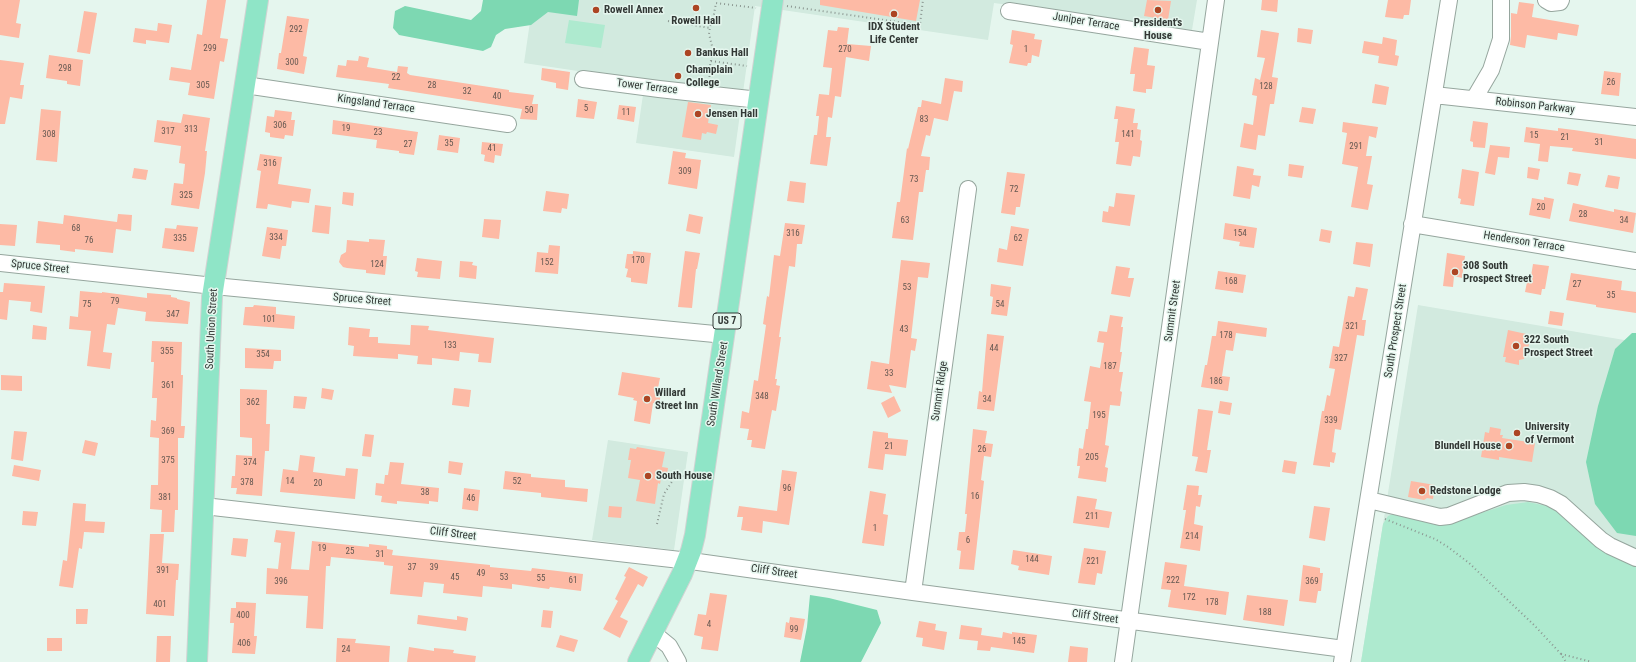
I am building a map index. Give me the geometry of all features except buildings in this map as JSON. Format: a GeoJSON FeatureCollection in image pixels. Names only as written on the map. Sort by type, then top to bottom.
{"type":"FeatureCollection","features":[{"type":"Feature","properties":{"kind":"main road","name":"South Union Street"},"geometry":{"type":"LineString","coordinates":[[197,662],[214,286],[258,0]]}},
{"type":"Feature","properties":{"kind":"main road","name":"South Willard Street"},"geometry":{"type":"LineString","coordinates":[[638,662],[688,560],[695,535],[772,5]]}},
{"type":"Feature","properties":{"kind":"street","name":"Summit Street"},"geometry":{"type":"LineString","coordinates":[[1122,662],[1216,0]]}},
{"type":"Feature","properties":{"kind":"street","name":"South Prospect Street"},"geometry":{"type":"LineString","coordinates":[[1343,656],[1449,0]]}},
{"type":"Feature","properties":{"kind":"street"},"geometry":{"type":"LineString","coordinates":[[1474,99],[1491,70],[1501,39],[1502,0]]}},
{"type":"Feature","properties":{"kind":"street"},"geometry":{"type":"LineString","coordinates":[[1546,0],[1551,3],[1560,2],[1561,0]]}},
{"type":"Feature","properties":{"kind":"street","name":"Juniper Terrace"},"geometry":{"type":"LineString","coordinates":[[1009,11],[1210,42]]}},
{"type":"Feature","properties":{"kind":"street","name":"Tower Terrace"},"geometry":{"type":"LineString","coordinates":[[583,78],[659,89],[759,100]]}},
{"type":"Feature","properties":{"kind":"street","name":"Kingsland Terrace"},"geometry":{"type":"LineString","coordinates":[[245,85],[508,124]]}},
{"type":"Feature","properties":{"kind":"street","name":"Robinson Parkway"},"geometry":{"type":"LineString","coordinates":[[1434,95],[1636,117]]}},
{"type":"Feature","properties":{"kind":"street","name":"Summit Ridge"},"geometry":{"type":"LineString","coordinates":[[913,592],[968,189]]}},
{"type":"Feature","properties":{"kind":"street","name":"Henderson Terrace"},"geometry":{"type":"LineString","coordinates":[[1412,224],[1636,260]]}},
{"type":"Feature","properties":{"kind":"street","name":"Spruce Street"},"geometry":{"type":"LineString","coordinates":[[0,263],[214,286],[725,335]]}},
{"type":"Feature","properties":{"kind":"street"},"geometry":{"type":"LineString","coordinates":[[1369,500],[1440,517],[1449,516],[1508,494],[1524,492],[1538,494],[1550,498],[1560,504],[1600,540],[1636,558]]}},
{"type":"Feature","properties":{"kind":"street","name":"Cliff Street"},"geometry":{"type":"LineString","coordinates":[[204,506],[688,560],[1128,621],[1343,656]]}},
{"type":"Feature","properties":{"kind":"street"},"geometry":{"type":"LineString","coordinates":[[652,633],[669,646],[678,662]]}},
{"type":"Feature","properties":{"kind":"path"},"geometry":{"type":"LineString","coordinates":[[709,87],[713,50],[709,34],[716,3],[772,5],[919,25],[924,0]]}},
{"type":"Feature","properties":{"kind":"path"},"geometry":{"type":"LineString","coordinates":[[668,21],[710,28]]}},
{"type":"Feature","properties":{"kind":"path"},"geometry":{"type":"LineString","coordinates":[[711,60],[748,66]]}},
{"type":"Feature","properties":{"kind":"path"},"geometry":{"type":"LineString","coordinates":[[667,473],[688,477]]}},
{"type":"Feature","properties":{"kind":"path"},"geometry":{"type":"LineString","coordinates":[[657,524],[664,494],[673,480],[674,474]]}},
{"type":"Feature","properties":{"kind":"path"},"geometry":{"type":"LineString","coordinates":[[1382,518],[1418,531],[1448,547],[1494,585],[1535,626],[1561,654],[1566,662]]}},
{"type":"Feature","properties":{"kind":"path"},"geometry":{"type":"LineString","coordinates":[[1561,654],[1592,662]]}},
{"type":"Feature","properties":{"kind":"shaded area","name":"Champlain College"},"geometry":{"type":"Polygon","coordinates":[[[579,0],[1197,0],[1192,30],[994,3],[988,40],[755,6],[734,157],[636,143],[645,81],[524,63],[532,8],[579,0]]]}},
{"type":"Feature","properties":{"kind":"shaded area","name":"University of Vermont"},"geometry":{"type":"Polygon","coordinates":[[[1418,305],[1636,342],[1636,662],[1361,662],[1418,305]]]}},
{"type":"Feature","properties":{"kind":"shaded area"},"geometry":{"type":"Polygon","coordinates":[[[608,440],[688,452],[674,550],[592,540],[608,440]]]}},
{"type":"Feature","properties":{"kind":"green space"},"geometry":{"type":"Polygon","coordinates":[[[483,0],[579,0],[577,16],[548,12],[531,25],[505,29],[496,35],[491,47],[483,51],[399,35],[393,28],[395,11],[405,6],[471,20],[481,11],[483,0]]]}},
{"type":"Feature","properties":{"kind":"green space"},"geometry":{"type":"Polygon","coordinates":[[[569,20],[605,25],[601,48],[565,43],[569,20]]]}},
{"type":"Feature","properties":{"kind":"green space"},"geometry":{"type":"Polygon","coordinates":[[[1632,333],[1636,333],[1636,536],[1617,533],[1595,504],[1586,462],[1598,406],[1615,349],[1632,333]]]}},
{"type":"Feature","properties":{"kind":"green space"},"geometry":{"type":"Polygon","coordinates":[[[1528,502],[1552,507],[1620,559],[1636,567],[1636,662],[1361,662],[1383,524],[1388,516],[1393,514],[1429,523],[1447,524],[1506,505],[1528,502]]]}},
{"type":"Feature","properties":{"kind":"green space"},"geometry":{"type":"Polygon","coordinates":[[[810,595],[829,598],[877,610],[881,623],[861,662],[800,662],[807,627],[810,595]]]}},
{"type":"Feature","properties":{"kind":"place","name":"Rowell Hall"},"geometry":{"type":"Point","coordinates":[696,8]}},
{"type":"Feature","properties":{"kind":"place","name":"Rowell Annex"},"geometry":{"type":"Point","coordinates":[596,10]}},
{"type":"Feature","properties":{"kind":"place","name":"President's House"},"geometry":{"type":"Point","coordinates":[1158,10]}},
{"type":"Feature","properties":{"kind":"place","name":"IDX Student Life Center"},"geometry":{"type":"Point","coordinates":[894,14]}},
{"type":"Feature","properties":{"kind":"place","name":"Bankus Hall"},"geometry":{"type":"Point","coordinates":[688,53]}},
{"type":"Feature","properties":{"kind":"place","name":"Champlain College"},"geometry":{"type":"Point","coordinates":[678,76]}},
{"type":"Feature","properties":{"kind":"place","name":"Jensen Hall"},"geometry":{"type":"Point","coordinates":[698,114]}},
{"type":"Feature","properties":{"kind":"place","name":"308 South Prospect Street"},"geometry":{"type":"Point","coordinates":[1455,272]}},
{"type":"Feature","properties":{"kind":"place","name":"322 South Prospect Street"},"geometry":{"type":"Point","coordinates":[1516,346]}},
{"type":"Feature","properties":{"kind":"place","name":"Willard Street Inn"},"geometry":{"type":"Point","coordinates":[647,399]}},
{"type":"Feature","properties":{"kind":"place","name":"University of Vermont"},"geometry":{"type":"Point","coordinates":[1517,433]}},
{"type":"Feature","properties":{"kind":"place","name":"Blundell House"},"geometry":{"type":"Point","coordinates":[1509,446]}},
{"type":"Feature","properties":{"kind":"place","name":"South House"},"geometry":{"type":"Point","coordinates":[648,476]}},
{"type":"Feature","properties":{"kind":"place","name":"Redstone Lodge"},"geometry":{"type":"Point","coordinates":[1422,491]}}]}
